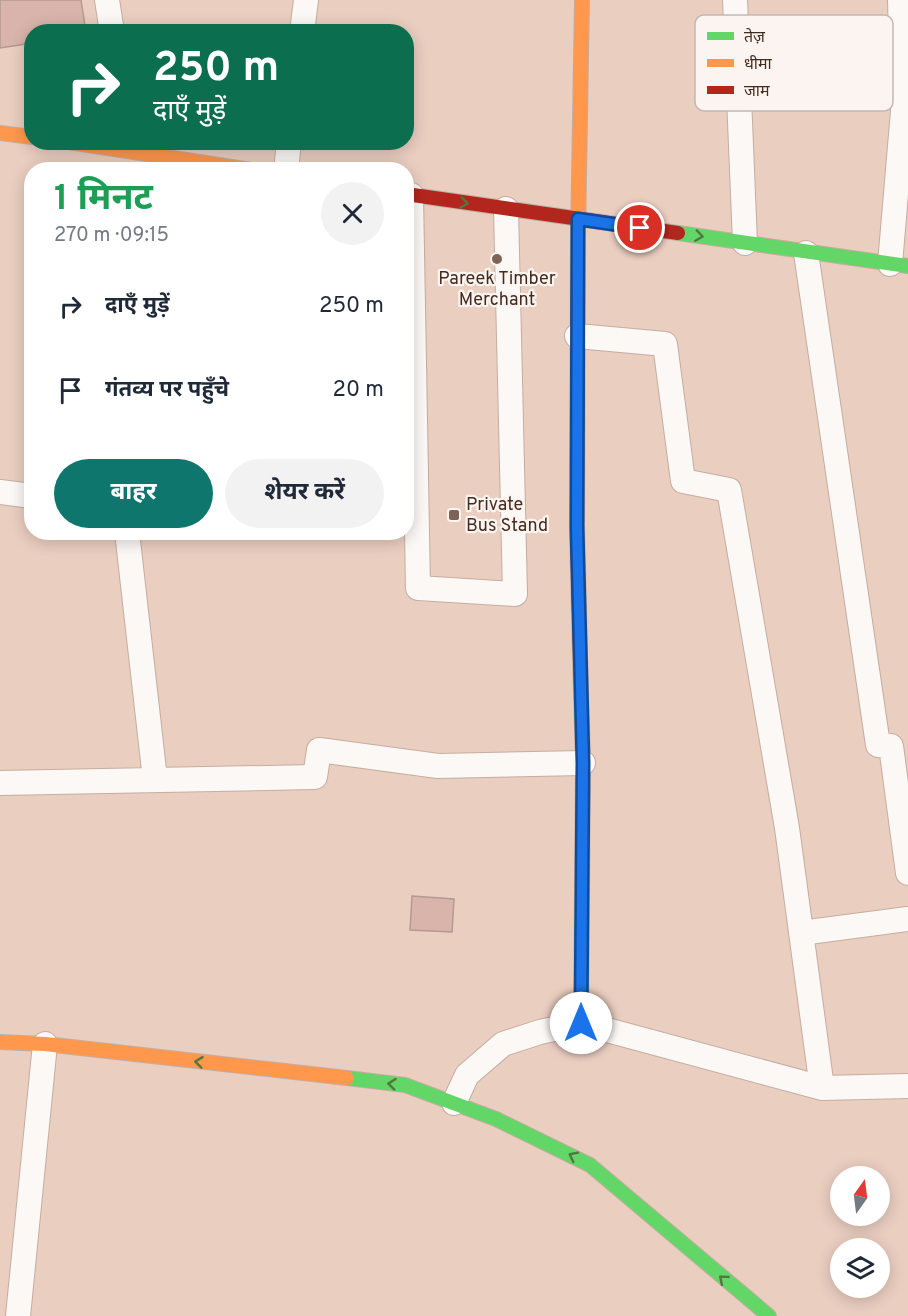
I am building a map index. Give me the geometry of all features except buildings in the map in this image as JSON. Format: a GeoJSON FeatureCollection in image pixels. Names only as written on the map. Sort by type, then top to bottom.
{"type":"FeatureCollection","features":[{"type":"Feature","properties":{"kind":"street"},"geometry":{"type":"LineString","coordinates":[[107,0],[111,24]]}},
{"type":"Feature","properties":{"kind":"street"},"geometry":{"type":"LineString","coordinates":[[303,24],[306,0]]}},
{"type":"Feature","properties":{"kind":"street"},"geometry":{"type":"LineString","coordinates":[[581,1023],[583,763],[577,528],[577,336],[582,0]]}},
{"type":"Feature","properties":{"kind":"street"},"geometry":{"type":"LineString","coordinates":[[735,0],[736,15]]}},
{"type":"Feature","properties":{"kind":"street"},"geometry":{"type":"LineString","coordinates":[[414,196],[899,265],[903,111],[900,0]]}},
{"type":"Feature","properties":{"kind":"street"},"geometry":{"type":"LineString","coordinates":[[740,111],[745,243]]}},
{"type":"Feature","properties":{"kind":"street"},"geometry":{"type":"LineString","coordinates":[[0,133],[24,136]]}},
{"type":"Feature","properties":{"kind":"street"},"geometry":{"type":"LineString","coordinates":[[128,150],[151,162]]}},
{"type":"Feature","properties":{"kind":"street"},"geometry":{"type":"LineString","coordinates":[[414,413],[418,588],[515,594],[506,209]]}},
{"type":"Feature","properties":{"kind":"street"},"geometry":{"type":"LineString","coordinates":[[806,253],[878,745],[891,746],[908,873]]}},
{"type":"Feature","properties":{"kind":"street"},"geometry":{"type":"LineString","coordinates":[[577,336],[665,344],[683,480],[729,490],[787,828],[822,1088]]}},
{"type":"Feature","properties":{"kind":"street"},"geometry":{"type":"LineString","coordinates":[[0,492],[24,495]]}},
{"type":"Feature","properties":{"kind":"street"},"geometry":{"type":"LineString","coordinates":[[128,540],[155,778]]}},
{"type":"Feature","properties":{"kind":"street"},"geometry":{"type":"LineString","coordinates":[[0,783],[155,778],[315,777],[319,750],[438,766],[583,763]]}},
{"type":"Feature","properties":{"kind":"street"},"geometry":{"type":"LineString","coordinates":[[801,933],[908,919]]}},
{"type":"Feature","properties":{"kind":"street"},"geometry":{"type":"LineString","coordinates":[[454,1103],[467,1075],[503,1044],[540,1032],[581,1023],[822,1088],[908,1086]]}},
{"type":"Feature","properties":{"kind":"street"},"geometry":{"type":"LineString","coordinates":[[0,1042],[45,1044],[405,1085],[496,1119],[590,1165],[769,1316]]}},
{"type":"Feature","properties":{"kind":"street"},"geometry":{"type":"LineString","coordinates":[[18,1316],[45,1044]]}},
{"type":"Feature","properties":{"kind":"traffic: fast"},"geometry":{"type":"LineString","coordinates":[[678,233],[908,266]]}},
{"type":"Feature","properties":{"kind":"traffic: fast"},"geometry":{"type":"LineString","coordinates":[[580,656],[583,763],[581,1023]]}},
{"type":"Feature","properties":{"kind":"traffic: fast"},"geometry":{"type":"LineString","coordinates":[[347,1078],[405,1085],[496,1119],[590,1165],[769,1316]]}},
{"type":"Feature","properties":{"kind":"traffic: slow"},"geometry":{"type":"LineString","coordinates":[[578,237],[582,0]]}},
{"type":"Feature","properties":{"kind":"traffic: slow"},"geometry":{"type":"LineString","coordinates":[[0,133],[24,136]]}},
{"type":"Feature","properties":{"kind":"traffic: slow"},"geometry":{"type":"LineString","coordinates":[[121,150],[199,162]]}},
{"type":"Feature","properties":{"kind":"traffic: slow"},"geometry":{"type":"LineString","coordinates":[[0,1042],[45,1044],[347,1078]]}},
{"type":"Feature","properties":{"kind":"traffic: jam"},"geometry":{"type":"LineString","coordinates":[[414,195],[678,233]]}},
{"type":"Feature","properties":{"kind":"traffic: jam"},"geometry":{"type":"LineString","coordinates":[[578,237],[577,528],[580,656]]}},
{"type":"Feature","properties":{"kind":"place","name":"Pareek Timber Merchant"},"geometry":{"type":"Point","coordinates":[497,259]}},
{"type":"Feature","properties":{"kind":"place","name":"Private Bus Stand"},"geometry":{"type":"Point","coordinates":[454,515]}},
{"type":"Feature","properties":{"kind":"route"},"geometry":{"type":"LineString","coordinates":[[581,1023],[583,763],[577,528],[578,219],[640,228]]}}]}
